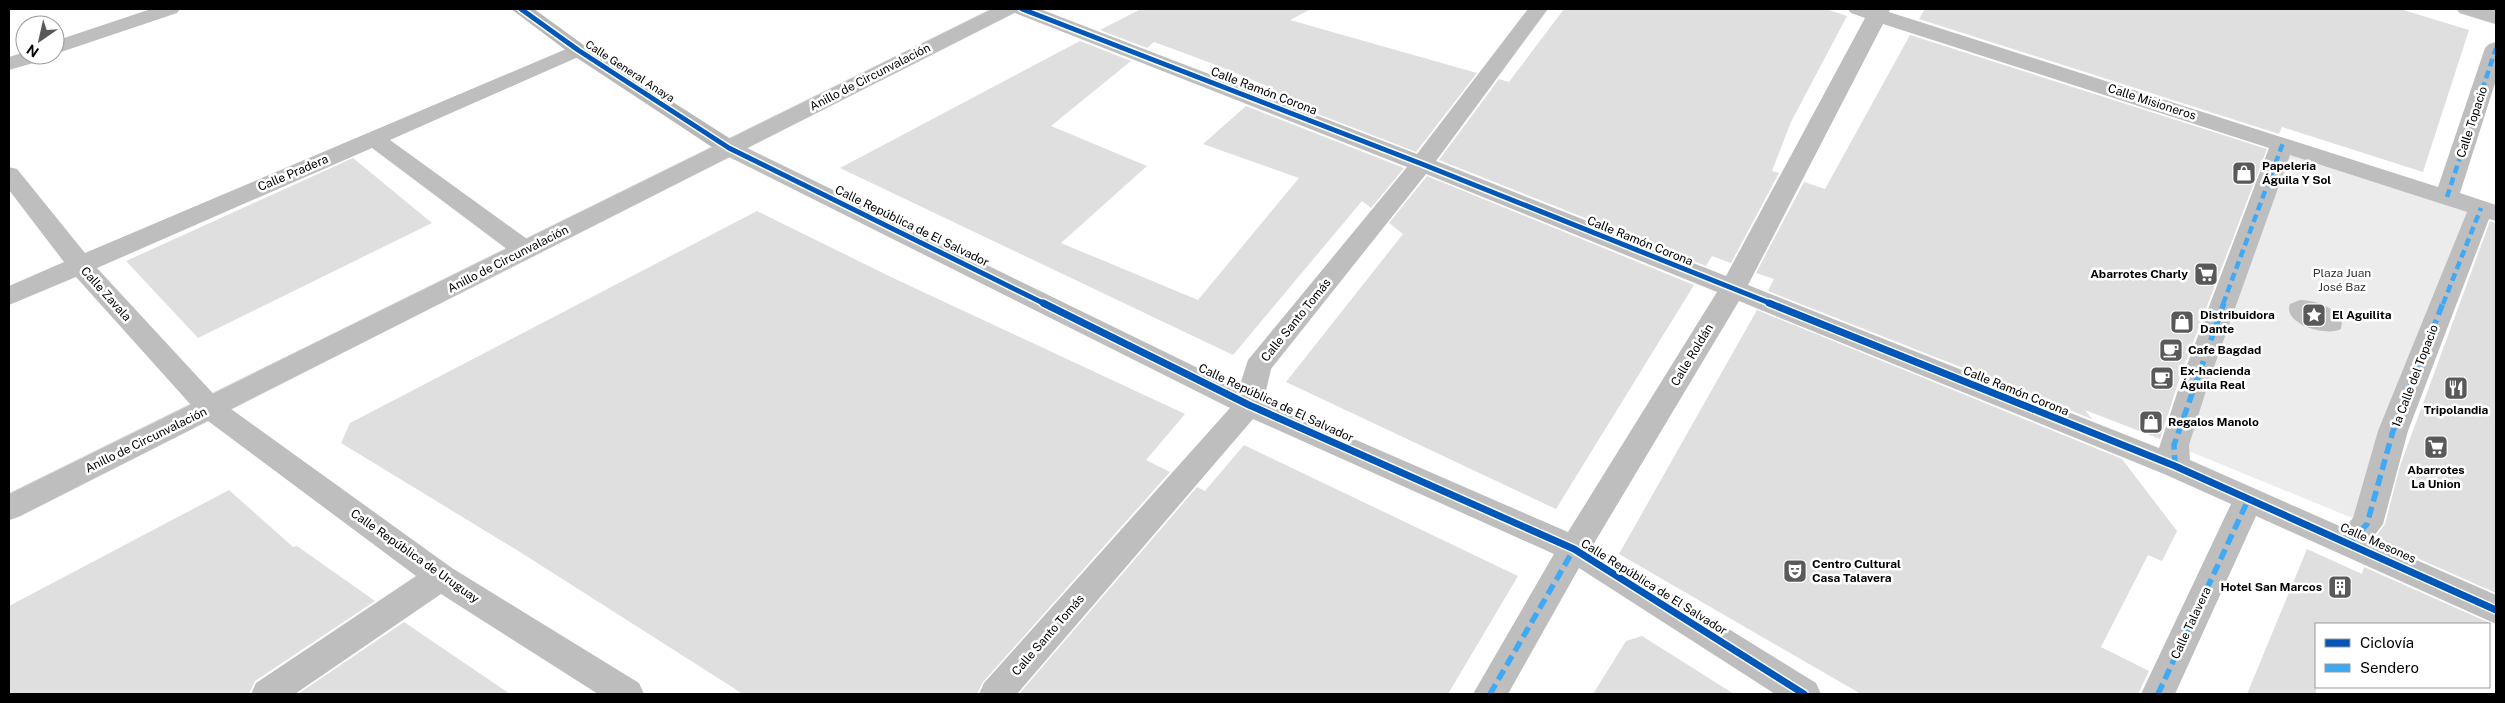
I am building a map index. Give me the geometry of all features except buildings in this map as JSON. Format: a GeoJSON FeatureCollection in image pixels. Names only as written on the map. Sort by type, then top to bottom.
{"type":"FeatureCollection","features":[{"type":"Feature","properties":{"kind":"street"},"geometry":{"type":"LineString","coordinates":[[65,45],[170,9]]}},
{"type":"Feature","properties":{"kind":"street","name":"Calle General Anaya"},"geometry":{"type":"LineString","coordinates":[[521,9],[578,50],[729,148]]}},
{"type":"Feature","properties":{"kind":"street","name":"Anillo de Circunvalación"},"geometry":{"type":"LineString","coordinates":[[9,508],[1007,9]]}},
{"type":"Feature","properties":{"kind":"street","name":"Calle Ramón Corona"},"geometry":{"type":"LineString","coordinates":[[1022,9],[1422,164],[1732,290],[2175,466],[2249,498]]}},
{"type":"Feature","properties":{"kind":"street","name":"Calle Santo Tomás"},"geometry":{"type":"LineString","coordinates":[[996,694],[1249,405],[1258,367],[1422,164],[1538,9]]}},
{"type":"Feature","properties":{"kind":"street"},"geometry":{"type":"LineString","coordinates":[[2467,9],[2496,18]]}},
{"type":"Feature","properties":{"kind":"street","name":"Calle Misioneros"},"geometry":{"type":"LineString","coordinates":[[1871,11],[2489,210]]}},
{"type":"Feature","properties":{"kind":"street","name":"Calle Roldán"},"geometry":{"type":"LineString","coordinates":[[1490,694],[1574,549],[1732,290],[1871,11]]}},
{"type":"Feature","properties":{"kind":"street","name":"Calle Topacio"},"geometry":{"type":"LineString","coordinates":[[2447,197],[2496,48]]}},
{"type":"Feature","properties":{"kind":"street","name":"Calle Pradera"},"geometry":{"type":"LineString","coordinates":[[9,296],[578,50]]}},
{"type":"Feature","properties":{"kind":"street"},"geometry":{"type":"LineString","coordinates":[[373,138],[525,250]]}},
{"type":"Feature","properties":{"kind":"street"},"geometry":{"type":"LineString","coordinates":[[2175,466],[2174,445],[2196,378],[2283,143]]}},
{"type":"Feature","properties":{"kind":"street","name":"Calle República de El Salvador"},"geometry":{"type":"LineString","coordinates":[[729,148],[1249,405],[1574,549],[1804,694]]}},
{"type":"Feature","properties":{"kind":"street","name":"Calle Zavala"},"geometry":{"type":"LineString","coordinates":[[9,174],[80,265],[210,408]]}},
{"type":"Feature","properties":{"kind":"street","name":"1a Calle del Topacio"},"geometry":{"type":"LineString","coordinates":[[2349,543],[2367,524],[2394,431],[2489,210]]}},
{"type":"Feature","properties":{"kind":"street","name":"Calle República de Uruguay"},"geometry":{"type":"LineString","coordinates":[[210,408],[441,577],[627,694]]}},
{"type":"Feature","properties":{"kind":"street","name":"Calle Mesones"},"geometry":{"type":"LineString","coordinates":[[2249,498],[2496,610]]}},
{"type":"Feature","properties":{"kind":"street","name":"Calle Talavera"},"geometry":{"type":"LineString","coordinates":[[2158,694],[2249,498]]}},
{"type":"Feature","properties":{"kind":"street"},"geometry":{"type":"LineString","coordinates":[[268,694],[441,577]]}},
{"type":"Feature","properties":{"kind":"green space","name":"Plaza Juan José Baz"},"geometry":{"type":"Polygon","coordinates":[[[2280,149],[2478,216],[2367,524],[2174,445],[2280,149]]]}},
{"type":"Feature","properties":{"kind":"shaded area"},"geometry":{"type":"Polygon","coordinates":[[[2300,300],[2318,303],[2334,311],[2342,320],[2341,329],[2334,331],[2317,330],[2299,323],[2289,311],[2290,304],[2300,300]]]}},
{"type":"Feature","properties":{"kind":"marked path"},"geometry":{"type":"LineString","coordinates":[[2447,197],[2496,48]]}},
{"type":"Feature","properties":{"kind":"marked path"},"geometry":{"type":"LineString","coordinates":[[2175,466],[2174,445],[2196,378],[2283,143]]}},
{"type":"Feature","properties":{"kind":"marked path"},"geometry":{"type":"LineString","coordinates":[[2349,543],[2367,524],[2393,431],[2481,208]]}},
{"type":"Feature","properties":{"kind":"marked path"},"geometry":{"type":"LineString","coordinates":[[2158,694],[2249,498]]}},
{"type":"Feature","properties":{"kind":"marked path"},"geometry":{"type":"LineString","coordinates":[[1490,694],[1574,549]]}},
{"type":"Feature","properties":{"kind":"cycle path"},"geometry":{"type":"LineString","coordinates":[[521,9],[578,50],[729,148],[1249,405],[1574,549],[1804,694]]}},
{"type":"Feature","properties":{"kind":"cycle path"},"geometry":{"type":"LineString","coordinates":[[1022,9],[1422,164],[2175,466],[2496,610]]}},
{"type":"Feature","properties":{"kind":"place","name":"Papeleria Águila Y Sol"},"geometry":{"type":"Point","coordinates":[2244,173]}},
{"type":"Feature","properties":{"kind":"place","name":"Abarrotes Charly"},"geometry":{"type":"Point","coordinates":[2206,274]}},
{"type":"Feature","properties":{"kind":"place","name":"El Aguilita"},"geometry":{"type":"Point","coordinates":[2314,315]}},
{"type":"Feature","properties":{"kind":"place","name":"Distribuidora Dante"},"geometry":{"type":"Point","coordinates":[2182,322]}},
{"type":"Feature","properties":{"kind":"place","name":"Cafe Bagdad"},"geometry":{"type":"Point","coordinates":[2171,350]}},
{"type":"Feature","properties":{"kind":"place","name":"Ex-hacienda Águila Real"},"geometry":{"type":"Point","coordinates":[2162,378]}},
{"type":"Feature","properties":{"kind":"place","name":"Tripolandia"},"geometry":{"type":"Point","coordinates":[2456,388]}},
{"type":"Feature","properties":{"kind":"place","name":"Regalos Manolo"},"geometry":{"type":"Point","coordinates":[2151,422]}},
{"type":"Feature","properties":{"kind":"place","name":"Abarrotes La Union"},"geometry":{"type":"Point","coordinates":[2436,447]}},
{"type":"Feature","properties":{"kind":"place","name":"Centro Cultural Casa Talavera"},"geometry":{"type":"Point","coordinates":[1795,571]}},
{"type":"Feature","properties":{"kind":"place","name":"Hotel San Marcos"},"geometry":{"type":"Point","coordinates":[2340,587]}}]}
